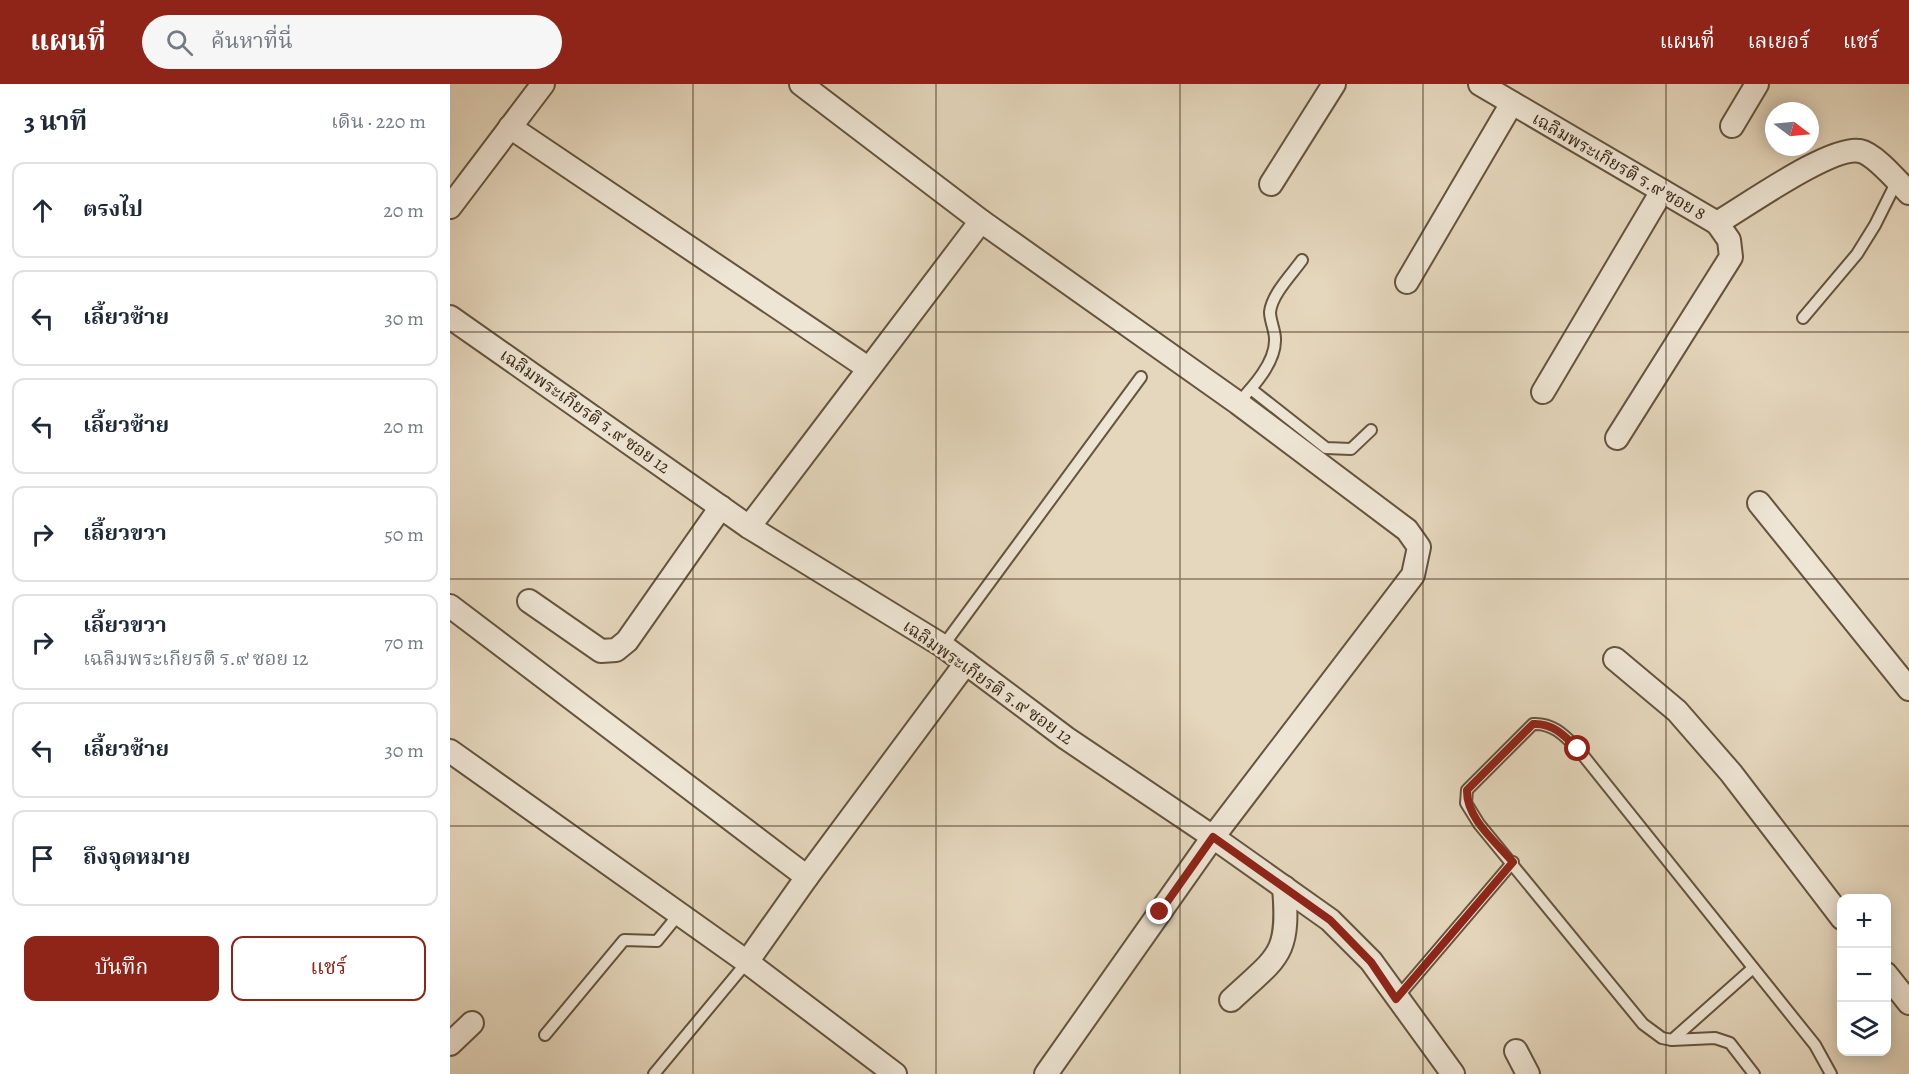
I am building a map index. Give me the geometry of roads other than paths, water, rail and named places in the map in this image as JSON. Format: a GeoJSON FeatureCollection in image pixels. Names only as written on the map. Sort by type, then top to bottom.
{"type":"FeatureCollection","features":[{"type":"Feature","properties":{"kind":"street"},"geometry":{"type":"LineString","coordinates":[[452,198],[543,84]]}},
{"type":"Feature","properties":{"kind":"street"},"geometry":{"type":"LineString","coordinates":[[801,84],[981,220],[1244,396],[1407,530],[1419,547],[1413,575],[1213,837],[1046,1074]]}},
{"type":"Feature","properties":{"kind":"street"},"geometry":{"type":"LineString","coordinates":[[1271,184],[1334,84]]}},
{"type":"Feature","properties":{"kind":"street","name":"เฉลิมพระเกียรติ ร.๙ ซอย 8"},"geometry":{"type":"LineString","coordinates":[[1480,84],[1717,223],[1816,163],[1841,152],[1861,151],[1903,187]]}},
{"type":"Feature","properties":{"kind":"street"},"geometry":{"type":"LineString","coordinates":[[1732,126],[1757,84]]}},
{"type":"Feature","properties":{"kind":"street"},"geometry":{"type":"LineString","coordinates":[[1407,282],[1512,103]]}},
{"type":"Feature","properties":{"kind":"street"},"geometry":{"type":"LineString","coordinates":[[510,127],[868,369]]}},
{"type":"Feature","properties":{"kind":"street"},"geometry":{"type":"LineString","coordinates":[[1543,392],[1662,191]]}},
{"type":"Feature","properties":{"kind":"street"},"geometry":{"type":"LineString","coordinates":[[749,527],[981,220]]}},
{"type":"Feature","properties":{"kind":"street"},"geometry":{"type":"LineString","coordinates":[[1617,438],[1731,257],[1729,240],[1717,223]]}},
{"type":"Feature","properties":{"kind":"street","name":"เฉลิมพระเกียรติ ร.๙ ซอย 12"},"geometry":{"type":"LineString","coordinates":[[450,316],[749,527],[943,646],[1065,738],[1213,837],[1330,920],[1371,962],[1396,999],[1454,1074]]}},
{"type":"Feature","properties":{"kind":"street"},"geometry":{"type":"LineString","coordinates":[[1759,503],[1909,689]]}},
{"type":"Feature","properties":{"kind":"street"},"geometry":{"type":"LineString","coordinates":[[529,601],[601,651],[616,650],[627,640],[721,507]]}},
{"type":"Feature","properties":{"kind":"street"},"geometry":{"type":"LineString","coordinates":[[450,606],[807,877]]}},
{"type":"Feature","properties":{"kind":"street"},"geometry":{"type":"LineString","coordinates":[[1615,659],[1684,720],[1731,773],[1837,911]]}},
{"type":"Feature","properties":{"kind":"street"},"geometry":{"type":"LineString","coordinates":[[747,962],[807,877],[966,663]]}},
{"type":"Feature","properties":{"kind":"street"},"geometry":{"type":"LineString","coordinates":[[450,751],[747,962],[895,1074]]}},
{"type":"Feature","properties":{"kind":"street"},"geometry":{"type":"LineString","coordinates":[[1231,1000],[1272,961],[1284,943],[1287,922],[1284,888]]}},
{"type":"Feature","properties":{"kind":"street"},"geometry":{"type":"LineString","coordinates":[[1891,979],[1909,1003]]}},
{"type":"Feature","properties":{"kind":"street"},"geometry":{"type":"LineString","coordinates":[[450,1044],[472,1023]]}},
{"type":"Feature","properties":{"kind":"street"},"geometry":{"type":"LineString","coordinates":[[1516,1051],[1528,1074]]}},
{"type":"Feature","properties":{"kind":"lane"},"geometry":{"type":"LineString","coordinates":[[1803,318],[1857,254],[1903,187]]}},
{"type":"Feature","properties":{"kind":"lane"},"geometry":{"type":"LineString","coordinates":[[1302,260],[1274,301],[1270,311],[1275,339],[1273,354],[1244,396],[1326,448],[1351,449],[1371,430]]}},
{"type":"Feature","properties":{"kind":"lane"},"geometry":{"type":"LineString","coordinates":[[943,646],[1141,377]]}},
{"type":"Feature","properties":{"kind":"lane"},"geometry":{"type":"LineString","coordinates":[[1754,1074],[1730,1043],[1715,1038],[1672,1040],[1662,1038],[1643,1024],[1513,862],[1479,824],[1466,803],[1467,790],[1533,724],[1545,723],[1561,732],[1578,749],[1815,1045],[1831,1074]]}},
{"type":"Feature","properties":{"kind":"lane"},"geometry":{"type":"LineString","coordinates":[[1396,999],[1513,862]]}},
{"type":"Feature","properties":{"kind":"lane"},"geometry":{"type":"LineString","coordinates":[[545,1035],[624,940],[657,941],[679,914]]}},
{"type":"Feature","properties":{"kind":"lane"},"geometry":{"type":"LineString","coordinates":[[654,1074],[747,962]]}},
{"type":"Feature","properties":{"kind":"lane"},"geometry":{"type":"LineString","coordinates":[[1672,1040],[1753,968]]}}]}
